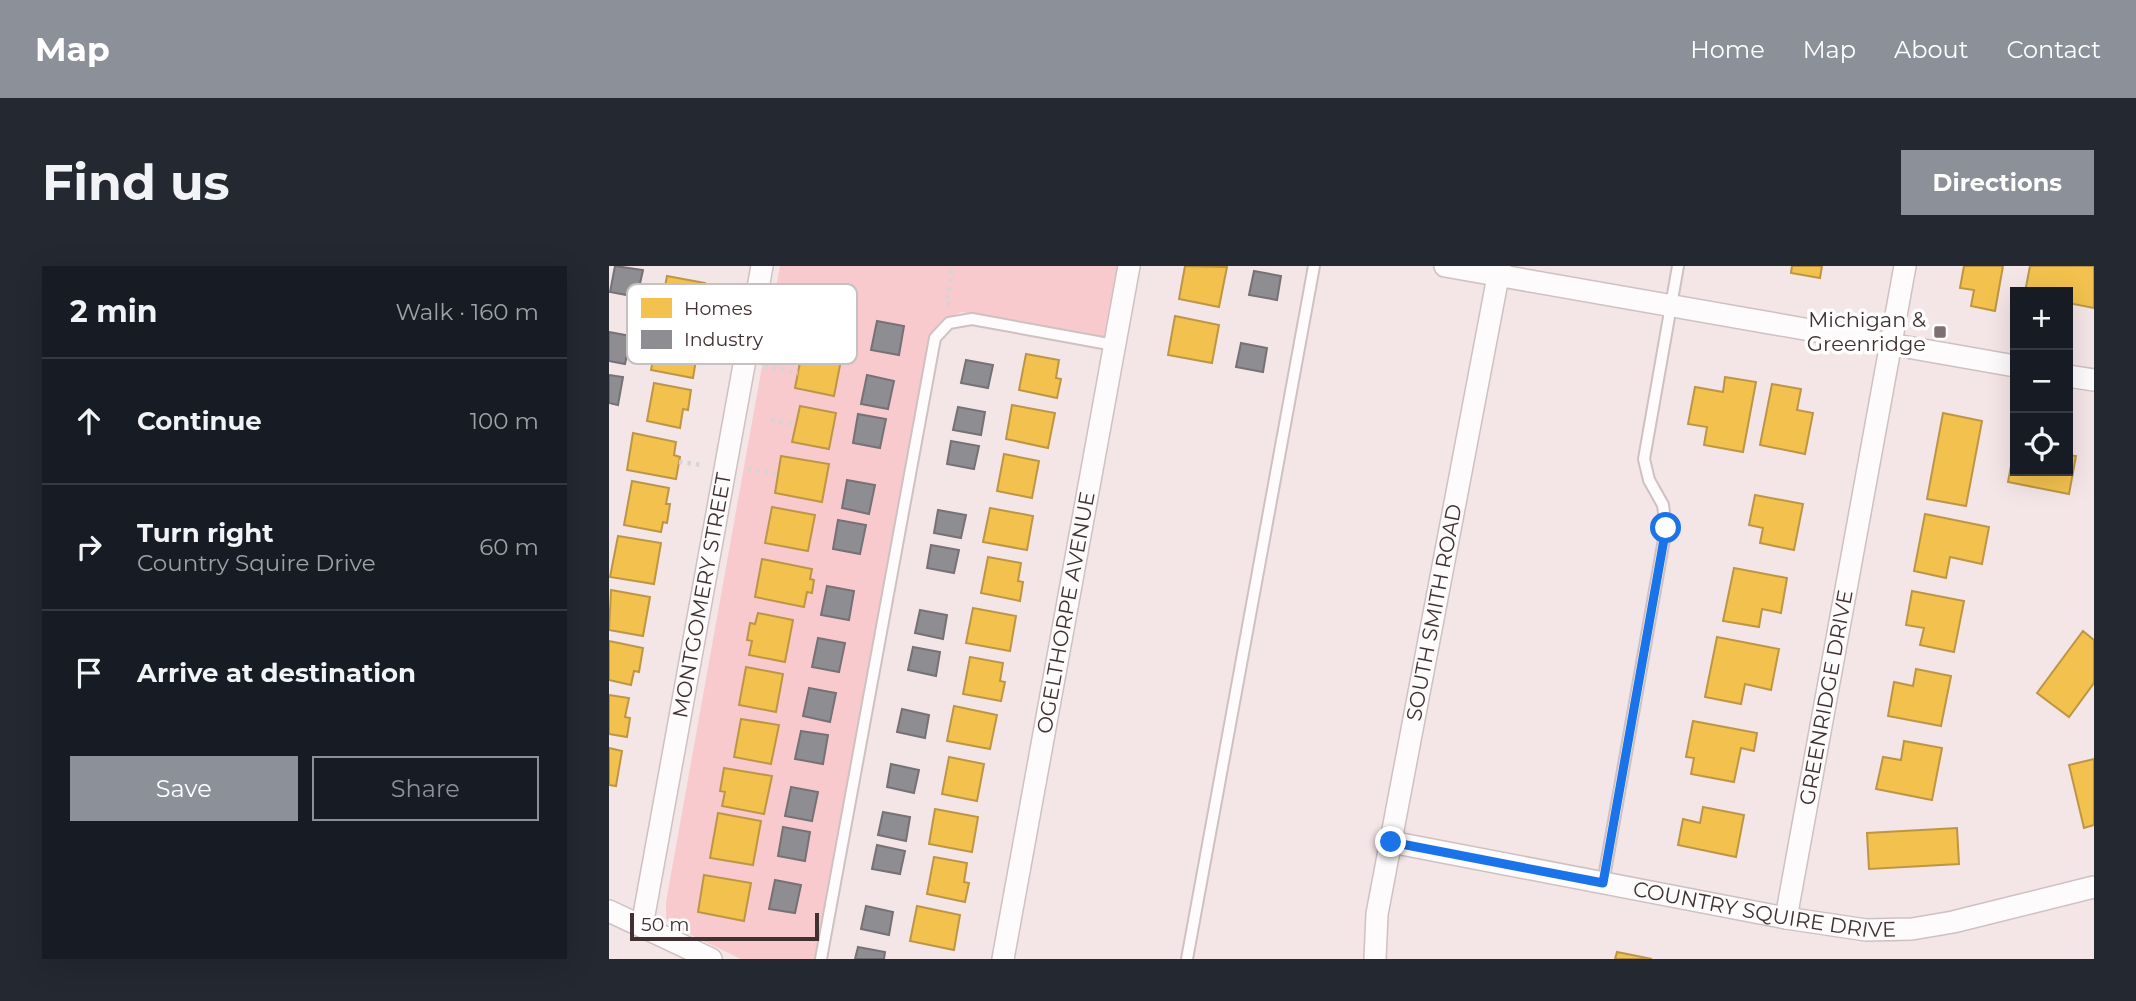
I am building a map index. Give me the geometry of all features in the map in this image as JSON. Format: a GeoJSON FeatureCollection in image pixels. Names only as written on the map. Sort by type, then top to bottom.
{"type":"FeatureCollection","features":[{"type":"Feature","properties":{"kind":"street","name":"MONTGOMERY STREET"},"geometry":{"type":"LineString","coordinates":[[759,284],[762,266]]}},
{"type":"Feature","properties":{"kind":"street","name":"OGELTHORPE AVENUE"},"geometry":{"type":"LineString","coordinates":[[1003,959],[1129,266]]}},
{"type":"Feature","properties":{"kind":"street"},"geometry":{"type":"LineString","coordinates":[[1445,266],[1499,271],[1671,306],[2010,365]]}},
{"type":"Feature","properties":{"kind":"street","name":"GREENRIDGE DRIVE"},"geometry":{"type":"LineString","coordinates":[[1786,918],[1905,266]]}},
{"type":"Feature","properties":{"kind":"street","name":"SOUTH SMITH ROAD"},"geometry":{"type":"LineString","coordinates":[[1375,959],[1377,914],[1499,271]]}},
{"type":"Feature","properties":{"kind":"street","name":"MONTGOMERY STREET"},"geometry":{"type":"LineString","coordinates":[[642,926],[745,364]]}},
{"type":"Feature","properties":{"kind":"street"},"geometry":{"type":"LineString","coordinates":[[2073,377],[2094,380]]}},
{"type":"Feature","properties":{"kind":"street","name":"COUNTRY SQUIRE DRIVE"},"geometry":{"type":"LineString","coordinates":[[1391,842],[1786,918],[1866,930],[1912,929],[1953,922],[2094,887]]}},
{"type":"Feature","properties":{"kind":"street"},"geometry":{"type":"LineString","coordinates":[[609,911],[711,959]]}},
{"type":"Feature","properties":{"kind":"lane"},"geometry":{"type":"LineString","coordinates":[[1187,959],[1314,266]]}},
{"type":"Feature","properties":{"kind":"lane"},"geometry":{"type":"LineString","coordinates":[[1603,883],[1666,528],[1663,505],[1649,481],[1644,459],[1678,266]]}},
{"type":"Feature","properties":{"kind":"lane"},"geometry":{"type":"LineString","coordinates":[[821,959],[935,338],[949,323],[974,320],[1114,345]]}},
{"type":"Feature","properties":{"kind":"path"},"geometry":{"type":"LineString","coordinates":[[953,266],[946,303],[977,308],[974,320]]}},
{"type":"Feature","properties":{"kind":"path"},"geometry":{"type":"LineString","coordinates":[[755,364],[798,373]]}},
{"type":"Feature","properties":{"kind":"path"},"geometry":{"type":"LineString","coordinates":[[771,420],[796,425]]}},
{"type":"Feature","properties":{"kind":"path"},"geometry":{"type":"LineString","coordinates":[[726,465],[778,474]]}},
{"type":"Feature","properties":{"kind":"shaded area"},"geometry":{"type":"Polygon","coordinates":[[[780,266],[1122,266],[1109,339],[962,312],[941,321],[930,336],[816,959],[741,959],[672,926],[666,918],[666,902],[762,364],[857,364],[857,284],[777,284],[780,266]]]}},
{"type":"Feature","properties":{"kind":"building: Homes"},"geometry":{"type":"Polygon","coordinates":[[[1185,266],[1227,267],[1219,307],[1179,299],[1185,266]]]}},
{"type":"Feature","properties":{"kind":"building: Homes"},"geometry":{"type":"Polygon","coordinates":[[[1792,266],[1822,266],[1820,278],[1791,273],[1792,266]]]}},
{"type":"Feature","properties":{"kind":"building: Homes"},"geometry":{"type":"Polygon","coordinates":[[[1964,266],[2003,266],[1995,311],[1971,306],[1974,290],[1960,288],[1964,266]]]}},
{"type":"Feature","properties":{"kind":"building: Homes"},"geometry":{"type":"Polygon","coordinates":[[[2030,266],[2094,266],[2094,308],[2073,304],[2073,287],[2026,287],[2030,266]]]}},
{"type":"Feature","properties":{"kind":"building: Homes"},"geometry":{"type":"Polygon","coordinates":[[[667,276],[705,283],[705,284],[665,284],[667,276]]]}},
{"type":"Feature","properties":{"kind":"building: Homes"},"geometry":{"type":"Polygon","coordinates":[[[1175,316],[1219,325],[1212,363],[1168,355],[1175,316]]]}},
{"type":"Feature","properties":{"kind":"building: Homes"},"geometry":{"type":"Polygon","coordinates":[[[1026,354],[1059,360],[1056,378],[1061,379],[1057,398],[1019,390],[1026,354]]]}},
{"type":"Feature","properties":{"kind":"building: Homes"},"geometry":{"type":"Polygon","coordinates":[[[652,364],[695,364],[693,378],[651,370],[652,364]]]}},
{"type":"Feature","properties":{"kind":"building: Homes"},"geometry":{"type":"Polygon","coordinates":[[[800,364],[840,364],[834,396],[795,388],[800,364]]]}},
{"type":"Feature","properties":{"kind":"building: Homes"},"geometry":{"type":"Polygon","coordinates":[[[1725,377],[1756,382],[1743,452],[1704,445],[1707,427],[1688,424],[1695,387],[1723,392],[1725,377]]]}},
{"type":"Feature","properties":{"kind":"building: Homes"},"geometry":{"type":"Polygon","coordinates":[[[654,383],[691,390],[688,410],[683,409],[680,428],[647,421],[654,383]]]}},
{"type":"Feature","properties":{"kind":"building: Homes"},"geometry":{"type":"Polygon","coordinates":[[[1772,384],[1801,389],[1797,410],[1813,413],[1805,454],[1760,445],[1772,384]]]}},
{"type":"Feature","properties":{"kind":"building: Homes"},"geometry":{"type":"Polygon","coordinates":[[[1012,405],[1055,413],[1048,448],[1006,439],[1012,405]]]}},
{"type":"Feature","properties":{"kind":"building: Homes"},"geometry":{"type":"Polygon","coordinates":[[[800,406],[836,413],[829,449],[792,442],[800,406]]]}},
{"type":"Feature","properties":{"kind":"building: Homes"},"geometry":{"type":"Polygon","coordinates":[[[1943,413],[1982,421],[1966,506],[1927,499],[1943,413]]]}},
{"type":"Feature","properties":{"kind":"building: Homes"},"geometry":{"type":"Polygon","coordinates":[[[633,433],[676,442],[674,455],[680,457],[676,479],[627,470],[633,433]]]}},
{"type":"Feature","properties":{"kind":"building: Homes"},"geometry":{"type":"Polygon","coordinates":[[[1004,454],[1039,461],[1032,498],[997,491],[1004,454]]]}},
{"type":"Feature","properties":{"kind":"building: Homes"},"geometry":{"type":"Polygon","coordinates":[[[781,456],[829,464],[822,502],[775,493],[781,456]]]}},
{"type":"Feature","properties":{"kind":"building: Homes"},"geometry":{"type":"Polygon","coordinates":[[[2010,471],[2010,476],[2072,476],[2069,494],[2008,482],[2010,471]]]}},
{"type":"Feature","properties":{"kind":"building: Homes"},"geometry":{"type":"Polygon","coordinates":[[[632,481],[669,488],[667,523],[663,522],[661,532],[624,525],[632,481]]]}},
{"type":"Feature","properties":{"kind":"building: Homes"},"geometry":{"type":"Polygon","coordinates":[[[1755,495],[1803,504],[1794,550],[1760,543],[1763,528],[1749,525],[1755,495]]]}},
{"type":"Feature","properties":{"kind":"building: Homes"},"geometry":{"type":"Polygon","coordinates":[[[772,507],[815,515],[808,551],[765,543],[772,507]]]}},
{"type":"Feature","properties":{"kind":"building: Homes"},"geometry":{"type":"Polygon","coordinates":[[[990,508],[1033,516],[1027,550],[983,542],[990,508]]]}},
{"type":"Feature","properties":{"kind":"building: Homes"},"geometry":{"type":"Polygon","coordinates":[[[1925,514],[1989,527],[1982,564],[1950,557],[1946,578],[1914,571],[1925,514]]]}},
{"type":"Feature","properties":{"kind":"building: Homes"},"geometry":{"type":"Polygon","coordinates":[[[618,536],[661,543],[654,584],[610,577],[618,536]]]}},
{"type":"Feature","properties":{"kind":"building: Homes"},"geometry":{"type":"Polygon","coordinates":[[[988,557],[1021,563],[1018,581],[1023,582],[1020,601],[981,593],[988,557]]]}},
{"type":"Feature","properties":{"kind":"building: Homes"},"geometry":{"type":"Polygon","coordinates":[[[762,559],[812,569],[812,593],[807,592],[804,607],[755,597],[762,559]]]}},
{"type":"Feature","properties":{"kind":"building: Homes"},"geometry":{"type":"Polygon","coordinates":[[[1734,568],[1787,578],[1781,613],[1762,609],[1759,627],[1723,621],[1734,568]]]}},
{"type":"Feature","properties":{"kind":"building: Homes"},"geometry":{"type":"Polygon","coordinates":[[[611,590],[650,597],[643,636],[609,630],[611,590]]]}},
{"type":"Feature","properties":{"kind":"building: Homes"},"geometry":{"type":"Polygon","coordinates":[[[1912,591],[1964,601],[1954,652],[1920,645],[1924,628],[1906,625],[1912,591]]]}},
{"type":"Feature","properties":{"kind":"building: Homes"},"geometry":{"type":"Polygon","coordinates":[[[973,608],[1016,616],[1010,651],[966,643],[973,608]]]}},
{"type":"Feature","properties":{"kind":"building: Homes"},"geometry":{"type":"Polygon","coordinates":[[[758,613],[793,620],[785,662],[749,655],[752,641],[747,640],[750,623],[755,624],[758,613]]]}},
{"type":"Feature","properties":{"kind":"building: Homes"},"geometry":{"type":"Polygon","coordinates":[[[2083,631],[2094,640],[2094,683],[2069,717],[2037,693],[2083,631]]]}},
{"type":"Feature","properties":{"kind":"building: Homes"},"geometry":{"type":"Polygon","coordinates":[[[1717,637],[1779,649],[1771,690],[1745,684],[1741,704],[1705,697],[1717,637]]]}},
{"type":"Feature","properties":{"kind":"building: Homes"},"geometry":{"type":"Polygon","coordinates":[[[609,641],[643,648],[639,672],[634,671],[631,685],[609,680],[609,641]]]}},
{"type":"Feature","properties":{"kind":"building: Homes"},"geometry":{"type":"Polygon","coordinates":[[[970,657],[1003,663],[1000,681],[1005,682],[1001,701],[963,694],[970,657]]]}},
{"type":"Feature","properties":{"kind":"building: Homes"},"geometry":{"type":"Polygon","coordinates":[[[746,667],[783,674],[776,712],[739,705],[746,667]]]}},
{"type":"Feature","properties":{"kind":"building: Homes"},"geometry":{"type":"Polygon","coordinates":[[[1916,669],[1951,676],[1941,726],[1888,716],[1894,682],[1913,686],[1916,669]]]}},
{"type":"Feature","properties":{"kind":"building: Homes"},"geometry":{"type":"Polygon","coordinates":[[[609,695],[629,698],[625,717],[630,718],[627,737],[609,734],[609,695]]]}},
{"type":"Feature","properties":{"kind":"building: Homes"},"geometry":{"type":"Polygon","coordinates":[[[954,706],[997,715],[990,749],[947,741],[954,706]]]}},
{"type":"Feature","properties":{"kind":"building: Homes"},"geometry":{"type":"Polygon","coordinates":[[[741,719],[779,725],[771,764],[734,757],[741,719]]]}},
{"type":"Feature","properties":{"kind":"building: Homes"},"geometry":{"type":"Polygon","coordinates":[[[1693,721],[1757,733],[1754,751],[1741,748],[1734,782],[1691,774],[1694,758],[1686,757],[1693,721]]]}},
{"type":"Feature","properties":{"kind":"building: Homes"},"geometry":{"type":"Polygon","coordinates":[[[1904,741],[1942,748],[1932,800],[1876,789],[1883,757],[1901,760],[1904,741]]]}},
{"type":"Feature","properties":{"kind":"building: Homes"},"geometry":{"type":"Polygon","coordinates":[[[609,748],[622,751],[616,786],[609,785],[609,748]]]}},
{"type":"Feature","properties":{"kind":"building: Homes"},"geometry":{"type":"Polygon","coordinates":[[[949,757],[984,764],[977,801],[942,794],[949,757]]]}},
{"type":"Feature","properties":{"kind":"building: Homes"},"geometry":{"type":"Polygon","coordinates":[[[2094,759],[2094,825],[2084,828],[2069,765],[2094,759]]]}},
{"type":"Feature","properties":{"kind":"building: Homes"},"geometry":{"type":"Polygon","coordinates":[[[724,768],[772,776],[764,814],[722,806],[725,792],[720,791],[724,768]]]}},
{"type":"Feature","properties":{"kind":"building: Homes"},"geometry":{"type":"Polygon","coordinates":[[[1703,807],[1744,815],[1736,857],[1678,845],[1683,819],[1700,823],[1703,807]]]}},
{"type":"Feature","properties":{"kind":"building: Homes"},"geometry":{"type":"Polygon","coordinates":[[[935,809],[978,817],[972,852],[929,844],[935,809]]]}},
{"type":"Feature","properties":{"kind":"building: Homes"},"geometry":{"type":"Polygon","coordinates":[[[718,813],[761,821],[753,865],[710,858],[718,813]]]}},
{"type":"Feature","properties":{"kind":"building: Homes"},"geometry":{"type":"Polygon","coordinates":[[[1957,828],[1959,864],[1869,869],[1867,833],[1957,828]]]}},
{"type":"Feature","properties":{"kind":"building: Homes"},"geometry":{"type":"Polygon","coordinates":[[[934,857],[967,863],[964,882],[969,883],[965,902],[927,894],[934,857]]]}},
{"type":"Feature","properties":{"kind":"building: Homes"},"geometry":{"type":"Polygon","coordinates":[[[704,875],[751,883],[744,921],[698,912],[704,875]]]}},
{"type":"Feature","properties":{"kind":"building: Homes"},"geometry":{"type":"Polygon","coordinates":[[[917,906],[960,915],[954,950],[910,941],[917,906]]]}},
{"type":"Feature","properties":{"kind":"building: Homes"},"geometry":{"type":"Polygon","coordinates":[[[1617,952],[1652,959],[1615,959],[1617,952]]]}},
{"type":"Feature","properties":{"kind":"building: Industry"},"geometry":{"type":"Polygon","coordinates":[[[615,266],[643,270],[640,284],[627,284],[627,295],[610,292],[615,266]]]}},
{"type":"Feature","properties":{"kind":"building: Industry"},"geometry":{"type":"Polygon","coordinates":[[[1254,271],[1281,276],[1277,300],[1249,295],[1254,271]]]}},
{"type":"Feature","properties":{"kind":"building: Industry"},"geometry":{"type":"Polygon","coordinates":[[[877,321],[904,326],[899,355],[871,350],[877,321]]]}},
{"type":"Feature","properties":{"kind":"building: Industry"},"geometry":{"type":"Polygon","coordinates":[[[609,332],[627,335],[625,364],[609,361],[609,332]]]}},
{"type":"Feature","properties":{"kind":"building: Industry"},"geometry":{"type":"Polygon","coordinates":[[[1241,343],[1267,348],[1263,372],[1236,367],[1241,343]]]}},
{"type":"Feature","properties":{"kind":"building: Industry"},"geometry":{"type":"Polygon","coordinates":[[[966,360],[993,365],[988,388],[961,383],[966,360]]]}},
{"type":"Feature","properties":{"kind":"building: Industry"},"geometry":{"type":"Polygon","coordinates":[[[609,375],[623,377],[618,405],[609,403],[609,375]]]}},
{"type":"Feature","properties":{"kind":"building: Industry"},"geometry":{"type":"Polygon","coordinates":[[[867,375],[894,381],[888,409],[861,404],[867,375]]]}},
{"type":"Feature","properties":{"kind":"building: Industry"},"geometry":{"type":"Polygon","coordinates":[[[958,407],[985,412],[981,435],[953,430],[958,407]]]}},
{"type":"Feature","properties":{"kind":"building: Industry"},"geometry":{"type":"Polygon","coordinates":[[[858,414],[886,419],[880,448],[853,443],[858,414]]]}},
{"type":"Feature","properties":{"kind":"building: Industry"},"geometry":{"type":"Polygon","coordinates":[[[951,441],[979,446],[974,469],[947,464],[951,441]]]}},
{"type":"Feature","properties":{"kind":"building: Industry"},"geometry":{"type":"Polygon","coordinates":[[[847,480],[875,485],[869,514],[842,508],[847,480]]]}},
{"type":"Feature","properties":{"kind":"building: Industry"},"geometry":{"type":"Polygon","coordinates":[[[938,510],[966,515],[961,538],[934,533],[938,510]]]}},
{"type":"Feature","properties":{"kind":"building: Industry"},"geometry":{"type":"Polygon","coordinates":[[[838,520],[866,525],[860,554],[833,549],[838,520]]]}},
{"type":"Feature","properties":{"kind":"building: Industry"},"geometry":{"type":"Polygon","coordinates":[[[931,545],[959,550],[954,573],[927,568],[931,545]]]}},
{"type":"Feature","properties":{"kind":"building: Industry"},"geometry":{"type":"Polygon","coordinates":[[[827,586],[854,591],[849,620],[821,615],[827,586]]]}},
{"type":"Feature","properties":{"kind":"building: Industry"},"geometry":{"type":"Polygon","coordinates":[[[920,610],[947,615],[943,639],[915,633],[920,610]]]}},
{"type":"Feature","properties":{"kind":"building: Industry"},"geometry":{"type":"Polygon","coordinates":[[[818,638],[845,643],[839,672],[812,667],[818,638]]]}},
{"type":"Feature","properties":{"kind":"building: Industry"},"geometry":{"type":"Polygon","coordinates":[[[913,647],[940,652],[936,676],[908,670],[913,647]]]}},
{"type":"Feature","properties":{"kind":"building: Industry"},"geometry":{"type":"Polygon","coordinates":[[[809,688],[836,693],[830,722],[803,716],[809,688]]]}},
{"type":"Feature","properties":{"kind":"building: Industry"},"geometry":{"type":"Polygon","coordinates":[[[902,709],[929,715],[925,738],[897,732],[902,709]]]}},
{"type":"Feature","properties":{"kind":"building: Industry"},"geometry":{"type":"Polygon","coordinates":[[[801,731],[828,735],[823,764],[795,759],[801,731]]]}},
{"type":"Feature","properties":{"kind":"building: Industry"},"geometry":{"type":"Polygon","coordinates":[[[891,764],[919,770],[914,793],[887,787],[891,764]]]}},
{"type":"Feature","properties":{"kind":"building: Industry"},"geometry":{"type":"Polygon","coordinates":[[[791,787],[818,792],[812,821],[785,816],[791,787]]]}},
{"type":"Feature","properties":{"kind":"building: Industry"},"geometry":{"type":"Polygon","coordinates":[[[883,812],[910,817],[906,841],[878,835],[883,812]]]}},
{"type":"Feature","properties":{"kind":"building: Industry"},"geometry":{"type":"Polygon","coordinates":[[[783,827],[810,832],[805,861],[778,856],[783,827]]]}},
{"type":"Feature","properties":{"kind":"building: Industry"},"geometry":{"type":"Polygon","coordinates":[[[877,845],[905,851],[900,874],[872,869],[877,845]]]}},
{"type":"Feature","properties":{"kind":"building: Industry"},"geometry":{"type":"Polygon","coordinates":[[[775,880],[801,885],[795,913],[769,909],[775,880]]]}},
{"type":"Feature","properties":{"kind":"building: Industry"},"geometry":{"type":"Polygon","coordinates":[[[866,906],[893,912],[889,935],[861,929],[866,906]]]}},
{"type":"Feature","properties":{"kind":"building: Industry"},"geometry":{"type":"Polygon","coordinates":[[[858,947],[885,952],[884,959],[855,959],[858,947]]]}},
{"type":"Feature","properties":{"kind":"place","name":"Michigan & Greenridge"},"geometry":{"type":"Point","coordinates":[1940,332]}},
{"type":"Feature","properties":{"kind":"route"},"geometry":{"type":"LineString","coordinates":[[1391,842],[1603,883],[1666,528]]}}]}
